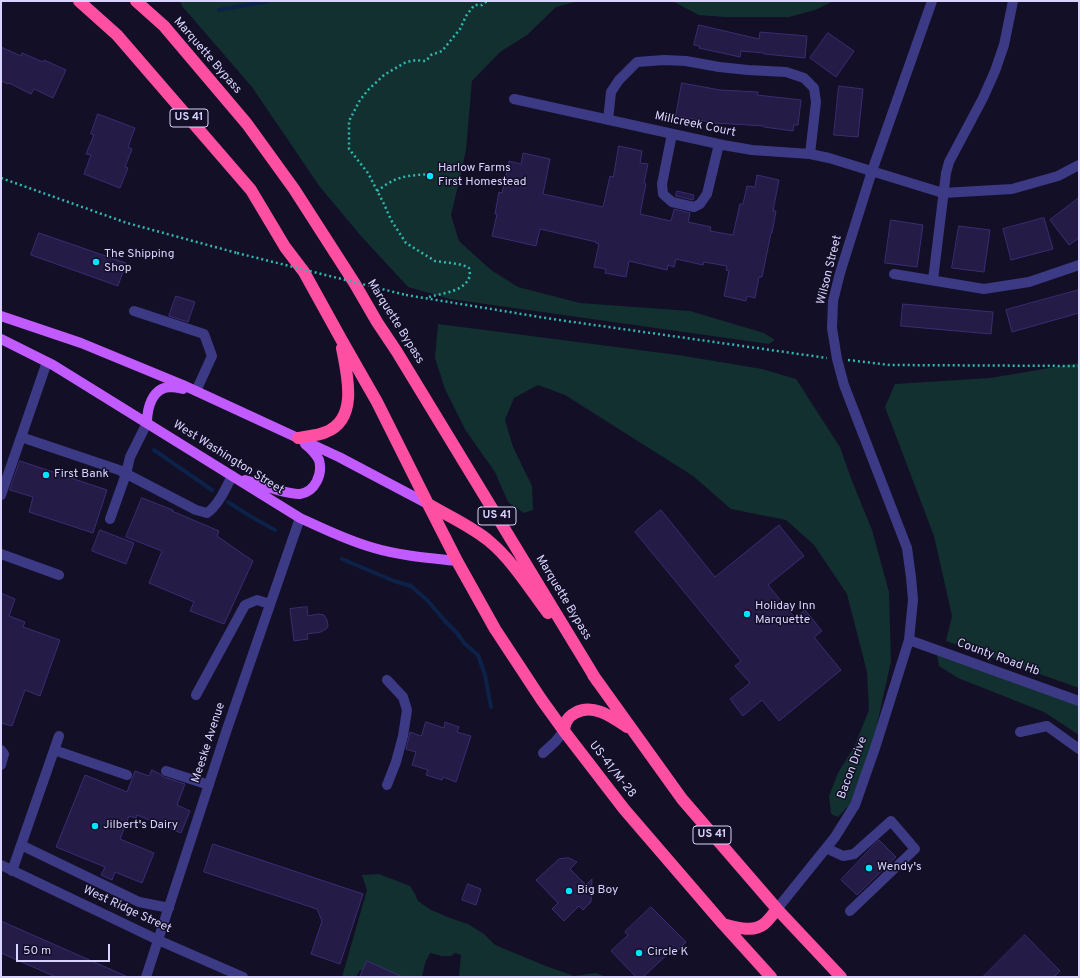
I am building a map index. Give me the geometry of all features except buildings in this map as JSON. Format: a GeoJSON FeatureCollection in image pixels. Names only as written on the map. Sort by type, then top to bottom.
{"type":"FeatureCollection","features":[{"type":"Feature","properties":{"kind":"highway","name":"US 41"},"geometry":{"type":"LineString","coordinates":[[78,1],[117,35],[251,190],[285,247],[304,272],[377,402],[457,561]]}},
{"type":"Feature","properties":{"kind":"highway","name":"Marquette Bypass"},"geometry":{"type":"LineString","coordinates":[[136,1],[164,26],[247,124],[294,189],[397,352],[597,681]]}},
{"type":"Feature","properties":{"kind":"highway"},"geometry":{"type":"LineString","coordinates":[[298,438],[325,433],[337,425],[346,411],[348,386],[341,339]]}},
{"type":"Feature","properties":{"kind":"highway"},"geometry":{"type":"LineString","coordinates":[[428,504],[464,524],[488,541],[508,560],[597,681]]}},
{"type":"Feature","properties":{"kind":"highway","name":"US-41/M-28"},"geometry":{"type":"LineString","coordinates":[[457,561],[494,628],[564,731],[624,809],[722,924],[770,977]]}},
{"type":"Feature","properties":{"kind":"highway","name":"US 41"},"geometry":{"type":"LineString","coordinates":[[597,681],[682,799],[777,909],[841,977]]}},
{"type":"Feature","properties":{"kind":"highway"},"geometry":{"type":"LineString","coordinates":[[564,731],[566,721],[571,715],[579,710],[586,709],[603,712],[614,718],[634,733]]}},
{"type":"Feature","properties":{"kind":"highway"},"geometry":{"type":"LineString","coordinates":[[722,924],[751,929],[763,925],[777,909]]}},
{"type":"Feature","properties":{"kind":"main road"},"geometry":{"type":"LineString","coordinates":[[1,316],[81,343],[196,391],[339,457],[428,504]]}},
{"type":"Feature","properties":{"kind":"main road","name":"West Washington Street"},"geometry":{"type":"LineString","coordinates":[[1,339],[47,362],[300,518],[337,535],[375,548],[406,555],[457,561]]}},
{"type":"Feature","properties":{"kind":"main road"},"geometry":{"type":"LineString","coordinates":[[147,423],[147,413],[150,404],[154,395],[160,390],[171,387],[196,391]]}},
{"type":"Feature","properties":{"kind":"main road"},"geometry":{"type":"LineString","coordinates":[[232,476],[292,494],[307,492],[319,476],[319,461],[315,453],[298,438]]}},
{"type":"Feature","properties":{"kind":"street","name":"Wilson Street"},"geometry":{"type":"LineString","coordinates":[[909,640],[913,600],[906,548],[844,385],[837,359],[832,328],[833,301],[840,273],[872,171],[932,1]]}},
{"type":"Feature","properties":{"kind":"street"},"geometry":{"type":"LineString","coordinates":[[933,280],[943,193],[949,162],[983,98],[995,71],[1004,45],[1013,1]]}},
{"type":"Feature","properties":{"kind":"street"},"geometry":{"type":"LineString","coordinates":[[608,120],[611,92],[619,80],[637,62],[664,60],[748,70],[786,72],[804,78],[814,88],[816,102],[810,154]]}},
{"type":"Feature","properties":{"kind":"street","name":"Millcreek Court"},"geometry":{"type":"LineString","coordinates":[[514,99],[719,144],[752,150],[810,154],[829,158],[943,193]]}},
{"type":"Feature","properties":{"kind":"street"},"geometry":{"type":"LineString","coordinates":[[672,134],[662,184],[663,194],[672,202],[694,207],[700,204],[707,194],[719,144]]}},
{"type":"Feature","properties":{"kind":"street"},"geometry":{"type":"LineString","coordinates":[[943,193],[1012,189],[1058,176],[1079,165]]}},
{"type":"Feature","properties":{"kind":"street"},"geometry":{"type":"LineString","coordinates":[[894,274],[984,289],[1029,282],[1079,265]]}},
{"type":"Feature","properties":{"kind":"street"},"geometry":{"type":"LineString","coordinates":[[134,311],[204,334],[212,356],[196,391]]}},
{"type":"Feature","properties":{"kind":"street"},"geometry":{"type":"LineString","coordinates":[[1,495],[47,362]]}},
{"type":"Feature","properties":{"kind":"street"},"geometry":{"type":"LineString","coordinates":[[110,519],[126,474],[130,457],[147,423]]}},
{"type":"Feature","properties":{"kind":"street"},"geometry":{"type":"LineString","coordinates":[[21,437],[119,470],[196,510],[207,513],[215,505],[232,476]]}},
{"type":"Feature","properties":{"kind":"street","name":"Meeske Avenue"},"geometry":{"type":"LineString","coordinates":[[146,977],[209,785],[300,518]]}},
{"type":"Feature","properties":{"kind":"street"},"geometry":{"type":"LineString","coordinates":[[1,554],[59,574]]}},
{"type":"Feature","properties":{"kind":"street"},"geometry":{"type":"LineString","coordinates":[[196,695],[245,605],[257,600],[270,604]]}},
{"type":"Feature","properties":{"kind":"street","name":"County Road Hb"},"geometry":{"type":"LineString","coordinates":[[909,640],[1079,701]]}},
{"type":"Feature","properties":{"kind":"street","name":"Bacon Drive"},"geometry":{"type":"LineString","coordinates":[[777,909],[835,837],[855,805],[876,745],[909,640]]}},
{"type":"Feature","properties":{"kind":"street"},"geometry":{"type":"LineString","coordinates":[[386,785],[396,762],[403,736],[407,710],[403,697],[387,680]]}},
{"type":"Feature","properties":{"kind":"street"},"geometry":{"type":"LineString","coordinates":[[1020,732],[1047,726],[1079,749]]}},
{"type":"Feature","properties":{"kind":"street"},"geometry":{"type":"LineString","coordinates":[[543,753],[564,731]]}},
{"type":"Feature","properties":{"kind":"street"},"geometry":{"type":"LineString","coordinates":[[12,871],[59,736]]}},
{"type":"Feature","properties":{"kind":"street"},"geometry":{"type":"LineString","coordinates":[[1,750],[4,754],[1,765]]}},
{"type":"Feature","properties":{"kind":"street"},"geometry":{"type":"LineString","coordinates":[[54,750],[127,775]]}},
{"type":"Feature","properties":{"kind":"street"},"geometry":{"type":"LineString","coordinates":[[166,771],[209,785]]}},
{"type":"Feature","properties":{"kind":"street"},"geometry":{"type":"LineString","coordinates":[[826,848],[843,856],[854,854],[890,821],[915,849],[850,911]]}},
{"type":"Feature","properties":{"kind":"street"},"geometry":{"type":"LineString","coordinates":[[21,845],[139,902],[169,908]]}},
{"type":"Feature","properties":{"kind":"street","name":"West Ridge Street"},"geometry":{"type":"LineString","coordinates":[[1,865],[158,940],[243,977]]}},
{"type":"Feature","properties":{"kind":"path"},"geometry":{"type":"LineString","coordinates":[[426,298],[459,289],[470,275],[469,268],[458,264],[435,261],[406,243],[390,220],[384,204],[368,173],[349,149],[349,121],[360,100],[384,75],[406,62],[417,60],[426,61],[431,55],[442,51],[460,29],[466,16],[472,8],[482,5],[487,1]]}},
{"type":"Feature","properties":{"kind":"path"},"geometry":{"type":"LineString","coordinates":[[377,191],[400,178],[412,175],[430,174]]}},
{"type":"Feature","properties":{"kind":"path"},"geometry":{"type":"LineString","coordinates":[[1,178],[127,223],[237,253],[406,295],[552,319],[837,359],[890,364],[1079,366]]}},
{"type":"Feature","properties":{"kind":"green space"},"geometry":{"type":"Polygon","coordinates":[[[180,1],[579,1],[556,7],[527,35],[500,52],[472,81],[466,150],[451,215],[459,241],[491,270],[518,287],[580,303],[690,311],[764,333],[775,340],[769,344],[450,299],[408,287],[361,236],[320,187],[252,87],[182,6],[180,1]]]}},
{"type":"Feature","properties":{"kind":"green space"},"geometry":{"type":"Polygon","coordinates":[[[672,1],[834,1],[815,10],[789,17],[724,17],[699,15],[672,1]]]}},
{"type":"Feature","properties":{"kind":"green space"},"geometry":{"type":"Polygon","coordinates":[[[438,324],[678,355],[762,369],[796,379],[840,447],[872,530],[889,592],[891,661],[873,743],[850,804],[838,817],[831,814],[829,796],[838,773],[854,747],[869,710],[867,672],[847,594],[814,545],[786,520],[731,509],[693,476],[565,395],[538,385],[514,398],[505,420],[513,447],[532,486],[533,510],[524,513],[508,502],[495,472],[466,431],[445,389],[435,358],[438,324]]]}},
{"type":"Feature","properties":{"kind":"green space"},"geometry":{"type":"Polygon","coordinates":[[[1079,363],[1079,688],[946,641],[952,616],[934,536],[885,407],[895,384],[990,378],[1079,363]]]}},
{"type":"Feature","properties":{"kind":"green space"},"geometry":{"type":"Polygon","coordinates":[[[937,655],[1079,705],[1079,735],[1044,712],[958,678],[939,666],[937,655]]]}},
{"type":"Feature","properties":{"kind":"green space"},"geometry":{"type":"Polygon","coordinates":[[[379,874],[410,886],[418,901],[431,910],[468,924],[484,934],[495,945],[574,976],[596,973],[606,977],[458,977],[461,955],[455,953],[451,956],[442,956],[430,953],[425,963],[422,977],[381,977],[360,970],[356,977],[342,977],[367,890],[362,875],[379,874]]]}},
{"type":"Feature","properties":{"kind":"waterway"},"geometry":{"type":"LineString","coordinates":[[219,10],[269,1]]}},
{"type":"Feature","properties":{"kind":"waterway"},"geometry":{"type":"LineString","coordinates":[[154,450],[212,490]]}},
{"type":"Feature","properties":{"kind":"waterway"},"geometry":{"type":"LineString","coordinates":[[228,502],[275,530]]}},
{"type":"Feature","properties":{"kind":"waterway"},"geometry":{"type":"LineString","coordinates":[[342,559],[394,581],[411,586],[428,601],[465,644],[478,655],[485,675],[491,707]]}},
{"type":"Feature","properties":{"kind":"place","name":"Harlow Farms First Homestead"},"geometry":{"type":"Point","coordinates":[430,176]}},
{"type":"Feature","properties":{"kind":"place","name":"The Shipping Shop"},"geometry":{"type":"Point","coordinates":[96,262]}},
{"type":"Feature","properties":{"kind":"place","name":"First Bank"},"geometry":{"type":"Point","coordinates":[46,475]}},
{"type":"Feature","properties":{"kind":"place","name":"Holiday Inn Marquette"},"geometry":{"type":"Point","coordinates":[747,614]}},
{"type":"Feature","properties":{"kind":"place","name":"Jilbert's Dairy"},"geometry":{"type":"Point","coordinates":[95,826]}},
{"type":"Feature","properties":{"kind":"place","name":"Wendy's"},"geometry":{"type":"Point","coordinates":[869,868]}},
{"type":"Feature","properties":{"kind":"place","name":"Big Boy"},"geometry":{"type":"Point","coordinates":[569,891]}},
{"type":"Feature","properties":{"kind":"place","name":"Circle K"},"geometry":{"type":"Point","coordinates":[639,953]}}]}
